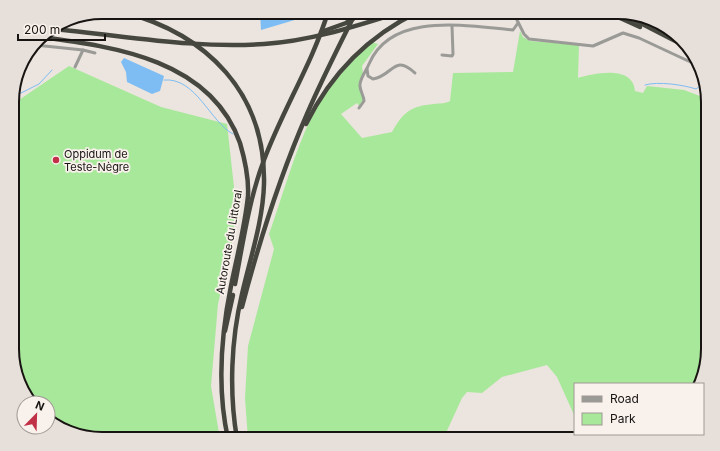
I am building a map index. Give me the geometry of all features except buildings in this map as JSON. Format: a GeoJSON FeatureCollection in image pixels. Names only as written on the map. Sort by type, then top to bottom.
{"type":"FeatureCollection","features":[{"type":"Feature","properties":{"kind":"highway","name":"Autoroute du Littoral"},"geometry":{"type":"LineString","coordinates":[[148,19],[179,33],[211,57],[225,71],[245,100],[257,130],[263,156],[264,186],[262,205],[238,318],[232,365],[232,395],[236,432]]}},
{"type":"Feature","properties":{"kind":"highway"},"geometry":{"type":"LineString","coordinates":[[224,335],[257,180],[270,146],[313,53],[326,19]]}},
{"type":"Feature","properties":{"kind":"highway"},"geometry":{"type":"LineString","coordinates":[[238,318],[267,222],[291,154],[308,110],[352,19]]}},
{"type":"Feature","properties":{"kind":"highway"},"geometry":{"type":"LineString","coordinates":[[164,41],[248,43],[293,38],[330,29],[354,19]]}},
{"type":"Feature","properties":{"kind":"highway"},"geometry":{"type":"LineString","coordinates":[[60,30],[218,45],[266,44],[328,34],[378,19]]}},
{"type":"Feature","properties":{"kind":"highway"},"geometry":{"type":"LineString","coordinates":[[291,154],[318,101],[341,69],[370,41],[405,19]]}},
{"type":"Feature","properties":{"kind":"highway"},"geometry":{"type":"LineString","coordinates":[[624,20],[676,42]]}},
{"type":"Feature","properties":{"kind":"highway"},"geometry":{"type":"LineString","coordinates":[[636,21],[671,40]]}},
{"type":"Feature","properties":{"kind":"highway","name":"Autoroute du Littoral"},"geometry":{"type":"LineString","coordinates":[[48,38],[117,50],[162,64],[187,77],[205,90],[218,104],[237,136],[246,164],[248,196],[224,325],[222,394],[227,432]]}},
{"type":"Feature","properties":{"kind":"street"},"geometry":{"type":"LineString","coordinates":[[516,19],[528,38],[593,46],[621,33],[633,35],[691,62]]}},
{"type":"Feature","properties":{"kind":"street"},"geometry":{"type":"LineString","coordinates":[[359,108],[364,99],[360,85],[367,68],[378,47],[394,35],[419,28],[452,26],[513,30],[518,23]]}},
{"type":"Feature","properties":{"kind":"street"},"geometry":{"type":"LineString","coordinates":[[442,55],[452,56],[453,54],[452,26]]}},
{"type":"Feature","properties":{"kind":"street"},"geometry":{"type":"LineString","coordinates":[[40,46],[83,50],[95,53]]}},
{"type":"Feature","properties":{"kind":"street"},"geometry":{"type":"LineString","coordinates":[[75,67],[83,50]]}},
{"type":"Feature","properties":{"kind":"street"},"geometry":{"type":"LineString","coordinates":[[367,68],[368,76],[373,79],[399,64],[407,66],[415,73]]}},
{"type":"Feature","properties":{"kind":"green space"},"geometry":{"type":"Polygon","coordinates":[[[520,31],[523,37],[530,41],[579,45],[578,78],[603,73],[621,74],[628,77],[633,83],[635,91],[643,93],[647,86],[684,90],[701,96],[701,355],[697,376],[694,383],[574,383],[574,415],[557,377],[547,365],[502,377],[482,393],[467,392],[462,398],[446,432],[247,432],[245,398],[248,346],[274,249],[269,234],[289,174],[306,130],[312,116],[331,86],[371,42],[378,44],[362,66],[363,74],[359,82],[363,100],[359,106],[357,103],[341,114],[362,138],[392,132],[400,119],[408,111],[414,108],[450,101],[453,73],[513,72],[520,31]]]}},
{"type":"Feature","properties":{"kind":"green space"},"geometry":{"type":"Polygon","coordinates":[[[69,66],[161,107],[227,124],[234,187],[234,233],[218,304],[211,386],[219,432],[102,432],[75,428],[56,418],[56,395],[33,395],[30,391],[23,376],[19,349],[19,100],[69,66]]]}},
{"type":"Feature","properties":{"kind":"water"},"geometry":{"type":"Polygon","coordinates":[[[260,19],[298,19],[261,30],[260,19]]]}},
{"type":"Feature","properties":{"kind":"water"},"geometry":{"type":"Polygon","coordinates":[[[124,58],[164,76],[160,91],[152,94],[127,82],[126,72],[121,62],[124,58]]]}},
{"type":"Feature","properties":{"kind":"waterway"},"geometry":{"type":"LineString","coordinates":[[20,94],[39,84],[52,70]]}},
{"type":"Feature","properties":{"kind":"waterway"},"geometry":{"type":"LineString","coordinates":[[164,80],[175,81],[185,85],[202,101],[217,120],[233,134]]}},
{"type":"Feature","properties":{"kind":"waterway"},"geometry":{"type":"LineString","coordinates":[[645,85],[657,83],[671,84],[696,89],[699,87]]}},
{"type":"Feature","properties":{"kind":"place","name":"Oppidum de Teste-Nègre"},"geometry":{"type":"Point","coordinates":[56,160]}}]}
